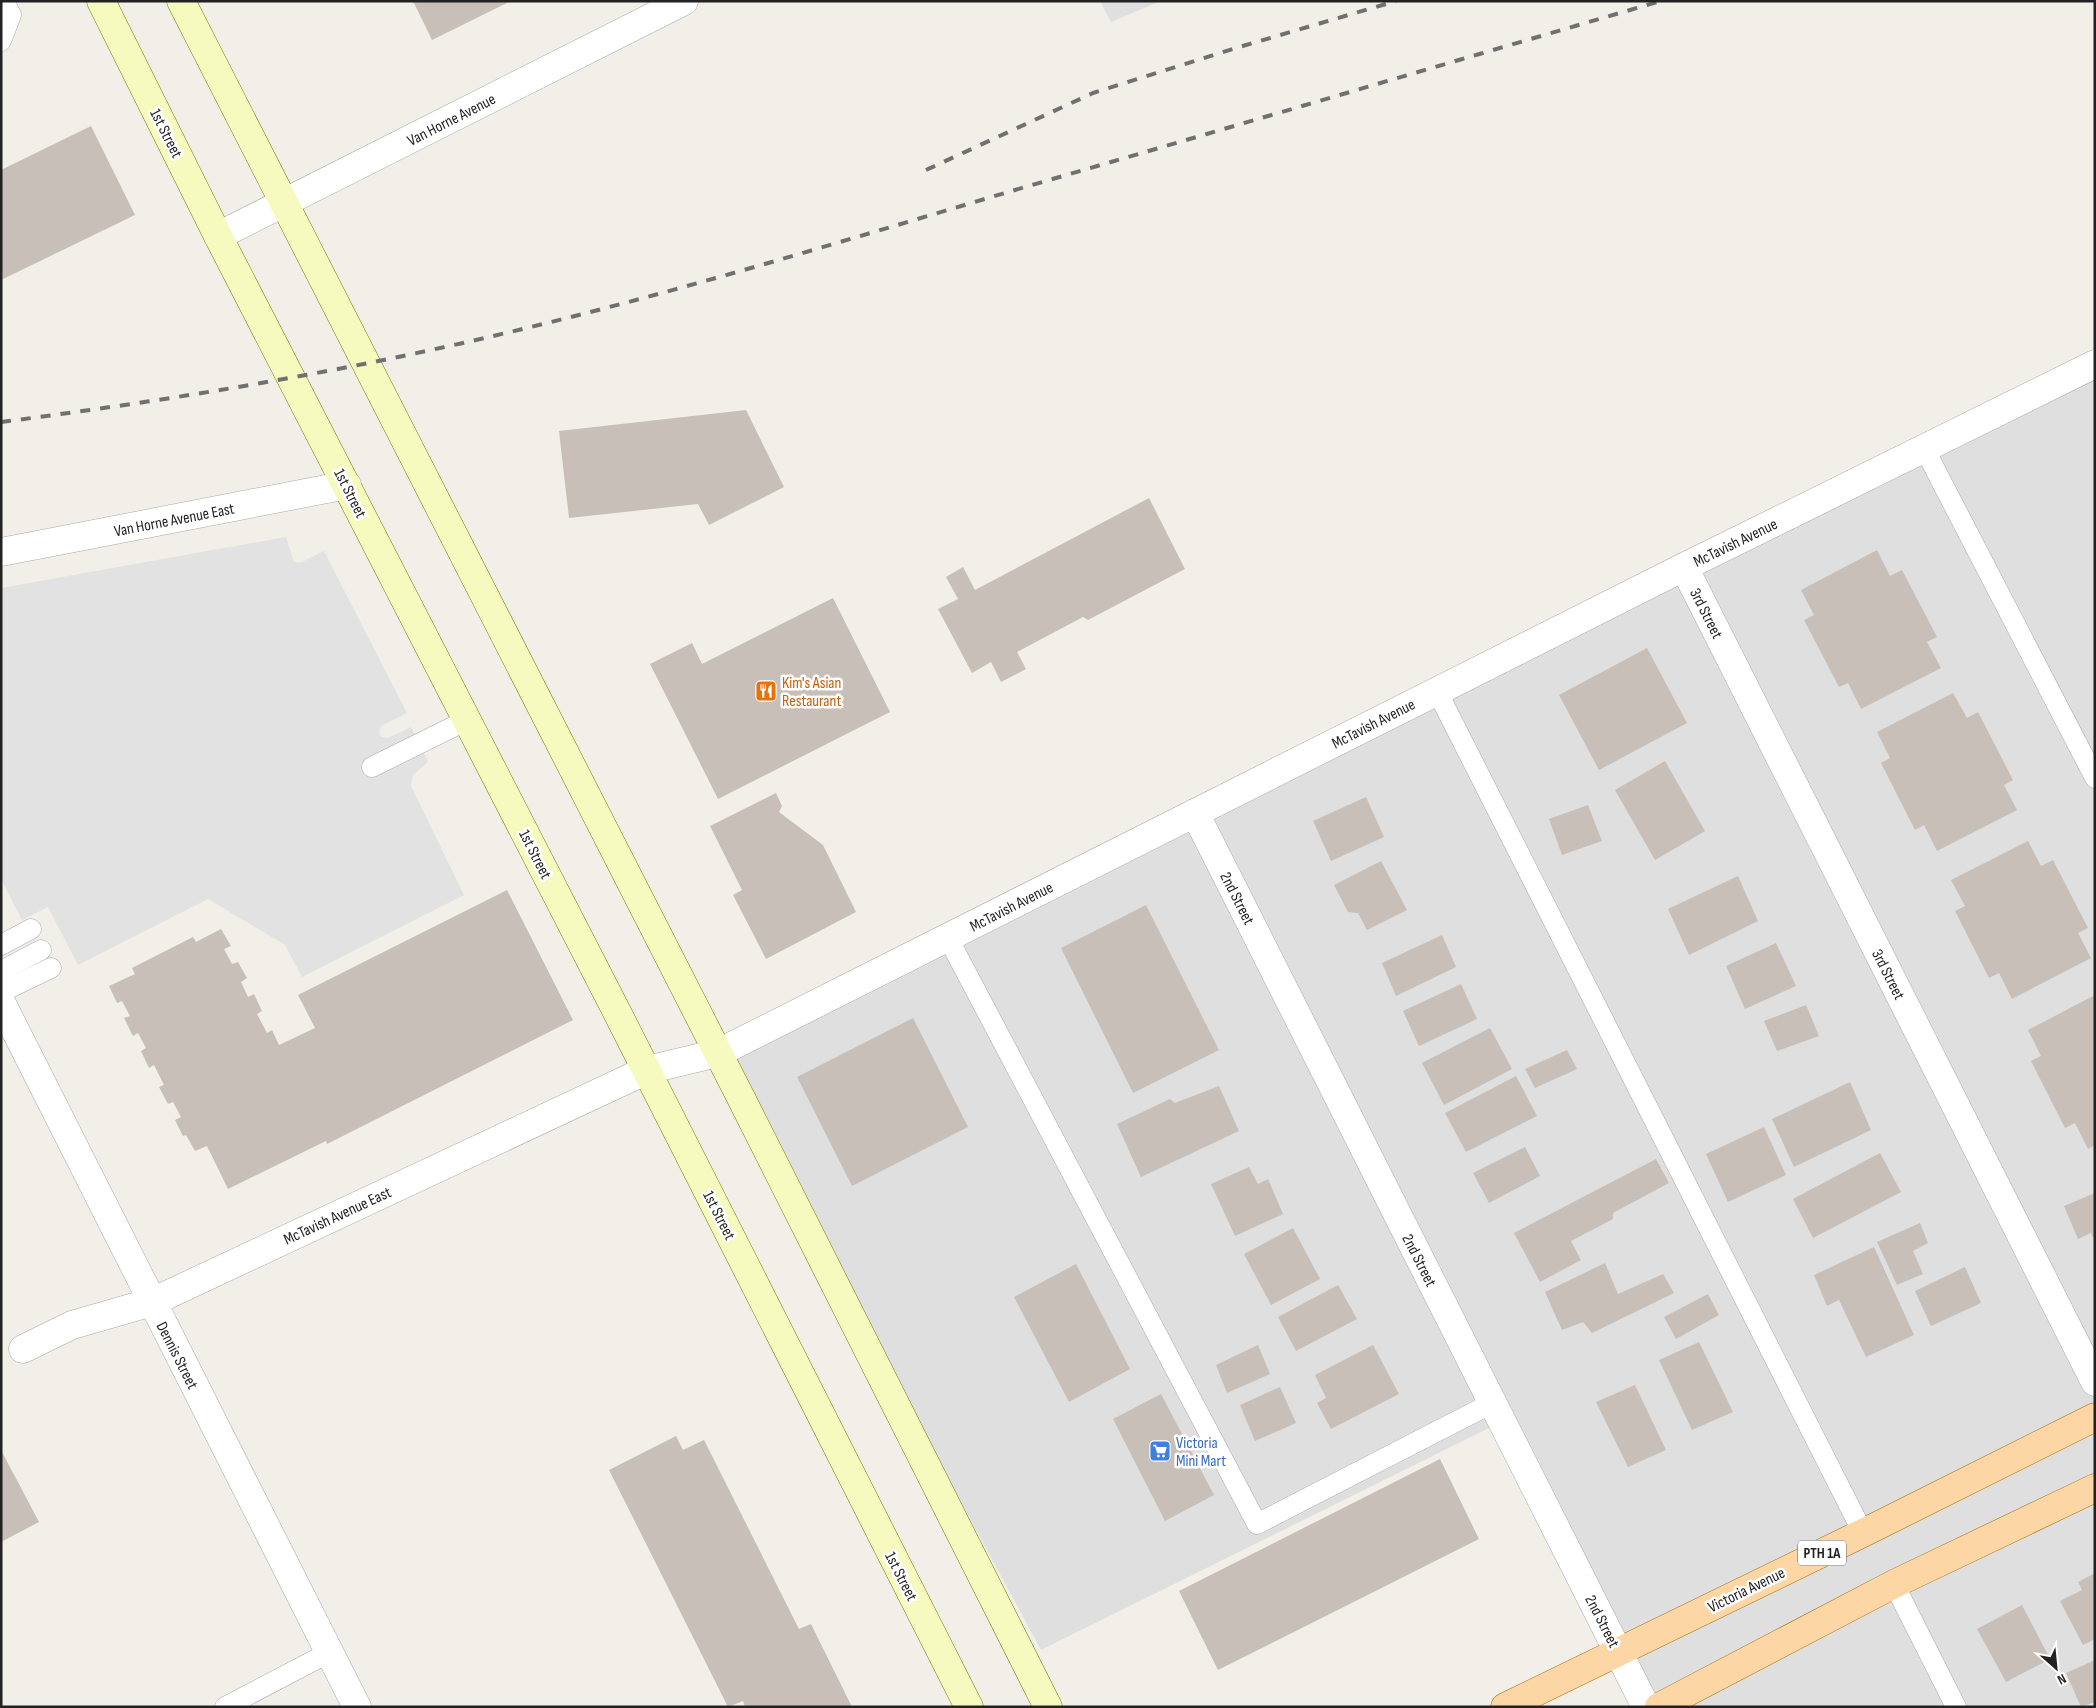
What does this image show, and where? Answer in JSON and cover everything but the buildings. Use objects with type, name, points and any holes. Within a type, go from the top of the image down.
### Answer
[{"type":"main road","name":"1st Street","points":[[101,1],[218,236],[647,1070],[969,1707]]},
{"type":"main road","points":[[181,1],[282,204],[718,1053],[1048,1707]]},
{"type":"main road","name":"Victoria Avenue","points":[[1505,1707],[1863,1533],[2095,1417]]},
{"type":"main road","points":[[1659,1707],[1894,1584],[2095,1488]]},
{"type":"street","name":"Van Horne Avenue","points":[[218,236],[684,1]]},
{"type":"street","name":"McTavish Avenue","points":[[647,1070],[718,1053],[1684,567],[2095,364]]},
{"type":"street","name":"Van Horne Avenue East","points":[[1,552],[347,485]]},
{"type":"street","name":"3rd Street","points":[[1684,567],[2095,1382]]},
{"type":"street","name":"2nd Street","points":[[1195,813],[1646,1707]]},
{"type":"street","name":"Dennis Street","points":[[1,1002],[357,1707]]},
{"type":"street","name":"McTavish Avenue East","points":[[24,1349],[72,1325],[152,1302],[647,1070]]},
{"type":"lane","points":[[1,41],[11,15],[4,1]]},
{"type":"lane","points":[[1924,448],[2095,778]]},
{"type":"lane","points":[[1437,691],[1863,1533]]},
{"type":"lane","points":[[372,767],[467,720]]},
{"type":"lane","points":[[1,945],[31,929]]},
{"type":"lane","points":[[948,938],[1256,1524],[1492,1403]]},
{"type":"lane","points":[[1,971],[41,950]]},
{"type":"lane","points":[[1,992],[51,968]]},
{"type":"lane","points":[[1894,1584],[1956,1707]]},
{"type":"lane","points":[[225,1707],[330,1652]]},
{"type":"shaded area","points":[[1100,1],[1161,1],[1111,22]]},
{"type":"shaded area","points":[[2095,365],[2095,1707],[1634,1707],[1491,1427],[1041,1650],[718,1053]]},
{"type":"shaded area","points":[[286,537],[294,562],[302,562],[324,551],[407,713],[381,726],[379,733],[381,737],[388,738],[411,727],[428,762],[413,775],[411,786],[464,895],[302,977],[285,945],[208,899],[78,965],[48,907],[22,920],[1,879],[1,588]]},
{"type":"railway","points":[[926,170],[1093,93],[1236,48],[1396,1]]},
{"type":"railway","points":[[1,422],[257,384],[384,360],[576,316],[772,262],[1661,1]]},
{"type":"place","name":"Kim's Asian Restaurant","points":[[766,691]]},
{"type":"place","name":"Victoria Mini Mart","points":[[1160,1451]]}]
